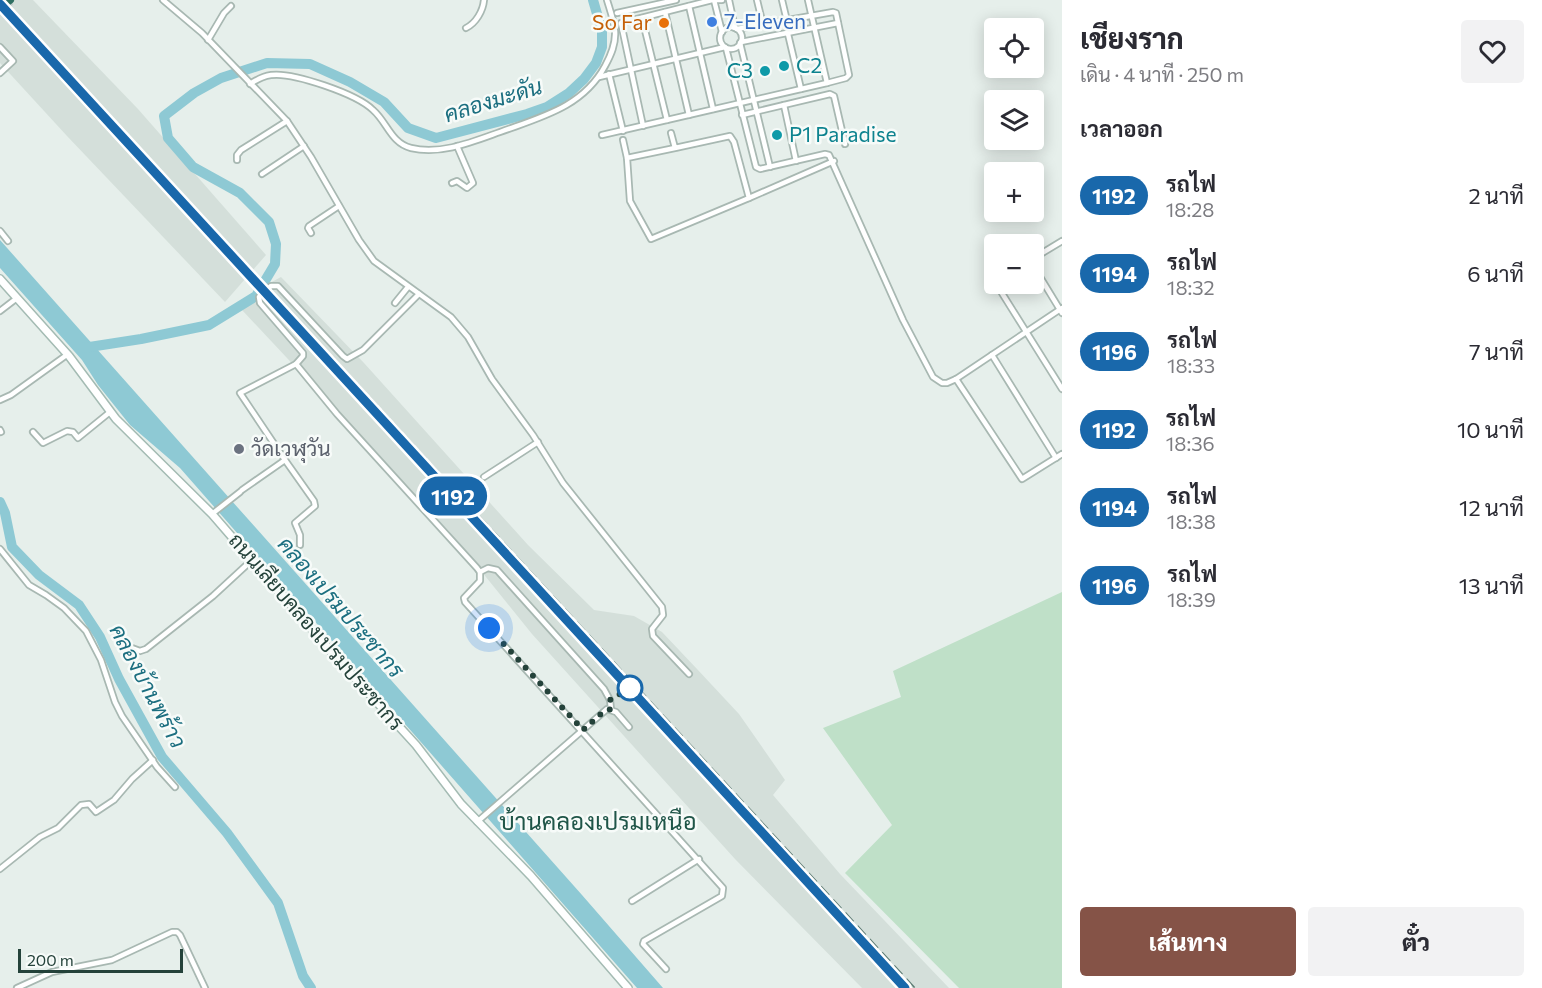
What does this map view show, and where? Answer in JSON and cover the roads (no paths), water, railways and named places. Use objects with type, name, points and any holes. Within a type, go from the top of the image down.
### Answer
[{"type":"highway","points":[[0,7],[10,0]]},
{"type":"street","points":[[163,0],[208,40],[287,121],[374,261],[459,325],[492,379],[538,442],[563,483],[662,607],[663,615],[652,629],[653,636],[689,674]]},
{"type":"street","points":[[466,28],[476,20],[484,0]]},
{"type":"street","points":[[249,83],[269,75],[298,77],[370,107],[403,145],[411,148],[441,150],[549,115],[575,100],[599,77],[610,55],[615,33],[607,0]]},
{"type":"street","points":[[617,13],[676,0]]},
{"type":"street","points":[[714,0],[722,32],[720,39],[726,47],[756,167],[760,169],[829,155],[834,161],[883,276],[929,371],[936,380],[947,383],[956,379],[1061,310],[1044,283]]},
{"type":"street","points":[[643,126],[621,22],[722,0]]},
{"type":"street","points":[[729,0],[736,28],[742,36],[741,43],[770,167]]},
{"type":"street","points":[[757,0],[763,25]]},
{"type":"street","points":[[782,0],[787,21]]},
{"type":"street","points":[[808,0],[827,83]]},
{"type":"street","points":[[208,40],[231,6]]},
{"type":"street","points":[[689,6],[713,109]]},
{"type":"street","points":[[665,12],[689,115]]},
{"type":"street","points":[[602,135],[827,83],[849,75],[836,13],[763,25],[727,28],[722,32]]},
{"type":"street","points":[[642,18],[667,120]]},
{"type":"street","points":[[599,77],[726,47],[734,48],[741,43],[838,23]]},
{"type":"street","points":[[788,34],[801,88]]},
{"type":"street","points":[[0,47],[13,61],[0,73]]},
{"type":"street","points":[[609,74],[623,130]]},
{"type":"street","points":[[742,115],[830,94],[834,96],[845,144]]},
{"type":"street","points":[[784,105],[796,161]]},
{"type":"street","points":[[237,160],[236,157],[241,150],[287,121]]},
{"type":"street","points":[[671,132],[675,148]]},
{"type":"street","points":[[627,158],[730,136],[734,142],[749,198]]},
{"type":"street","points":[[623,141],[627,158],[630,201],[651,239],[834,161]]},
{"type":"street","points":[[262,174],[304,146]]},
{"type":"street","points":[[452,183],[457,181],[467,188],[473,183],[457,146]]},
{"type":"street","points":[[311,233],[309,226],[339,206]]},
{"type":"street","points":[[0,231],[8,241]]},
{"type":"street","points":[[1044,252],[1062,241]]},
{"type":"street","name":"ถนนเลียบคลองเปรมประชากร","points":[[0,279],[68,354],[110,412],[214,512],[342,664],[416,744],[479,820],[628,988]]},
{"type":"street","points":[[300,545],[300,535],[295,523],[315,506],[314,501],[240,393],[296,364],[302,358],[303,353],[258,300],[271,285],[278,286],[347,359],[363,350],[419,294]]},
{"type":"street","points":[[395,303],[408,286]]},
{"type":"street","points":[[1002,294],[1062,389]]},
{"type":"street","points":[[0,311],[17,298]]},
{"type":"street","points":[[0,400],[68,354]]},
{"type":"street","points":[[992,355],[1056,458]]},
{"type":"street","points":[[296,364],[323,398],[480,572],[480,581],[466,594],[465,602],[583,730],[723,888],[722,896],[644,941],[643,944],[666,969]]},
{"type":"street","points":[[956,379],[1022,479],[1062,454]]},
{"type":"street","points":[[33,432],[43,443],[68,431],[73,432],[78,438],[110,412]]},
{"type":"street","points":[[484,477],[538,442]]},
{"type":"street","points":[[214,512],[285,460]]},
{"type":"street","points":[[0,549],[30,586],[64,609],[88,633],[101,660],[118,708],[153,760],[175,787]]},
{"type":"street","points":[[132,648],[140,651],[146,649],[213,596],[252,559]]},
{"type":"street","points":[[480,572],[488,568],[497,570],[604,689],[610,700],[611,709],[629,727]]},
{"type":"street","points":[[479,820],[603,712],[611,709]]},
{"type":"street","points":[[0,869],[40,837],[58,828],[81,805],[89,804],[96,812],[107,805],[153,760]]},
{"type":"street","points":[[632,901],[699,859]]},
{"type":"street","points":[[17,988],[52,972],[111,960],[172,932],[180,935],[205,988]]},
{"type":"water","name":"คลองเปรมประชากร","points":[[0,240],[663,988],[637,988],[180,468],[130,425],[98,385],[82,360],[0,268]]},
{"type":"waterway","name":"คลองมะดัน","points":[[83,348],[209,325],[256,296],[275,264],[276,244],[269,222],[240,193],[193,167],[168,138],[164,116],[194,93],[221,78],[267,63],[310,64],[350,82],[384,102],[408,128],[436,138],[527,114],[547,107],[569,93],[596,63],[602,47],[602,31],[593,0]]},
{"type":"waterway","name":"คลองบ้านพร้าว","points":[[0,502],[5,513],[12,547],[39,575],[79,605],[100,637],[119,679],[162,757],[227,833],[278,903],[303,976],[311,988]]},
{"type":"railway","points":[[3,0],[915,988]]},
{"type":"railway","points":[[0,11],[337,376]]},
{"type":"railway","points":[[649,713],[900,988]]},
{"type":"train","name":"1192","points":[[0,4],[905,988]]},
{"type":"place","name":"7-Eleven","points":[[712,22]]},
{"type":"place","name":"So Far","points":[[664,23]]},
{"type":"place","name":"C2","points":[[784,66]]},
{"type":"place","name":"C3","points":[[765,71]]},
{"type":"place","name":"P1 Paradise","points":[[777,135]]},
{"type":"place","name":"วัดเวฬุวัน","points":[[239,449]]},
{"type":"district","name":"บ้านคลองเปรมเหนือ","points":[[598,822]]}]
